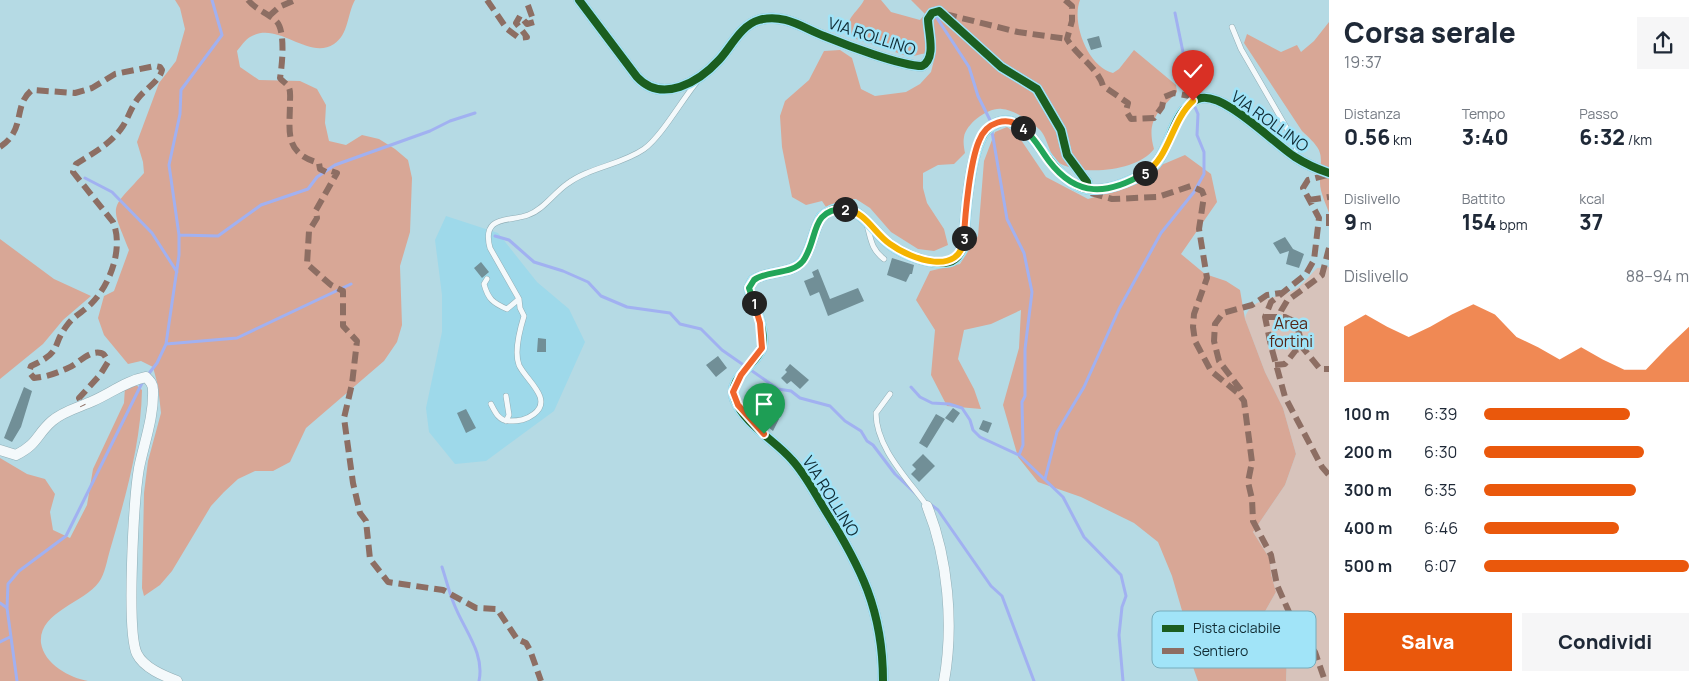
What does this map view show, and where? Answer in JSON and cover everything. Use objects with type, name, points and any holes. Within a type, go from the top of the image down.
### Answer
[{"type":"street","name":"VIA ROLLINO","points":[[579,0],[643,84],[655,90],[669,90],[701,76],[719,60],[751,24],[758,20],[773,19],[799,23],[822,36],[908,64],[922,66],[928,62],[930,56],[928,19],[932,14],[939,11],[1001,67],[1037,89],[1061,130],[1067,155],[1087,182],[1088,189]]},
{"type":"street","name":"VIA ROLLINO","points":[[883,681],[882,644],[876,612],[854,560],[798,466],[754,425],[738,405],[733,392],[741,375],[762,348],[760,323],[750,293],[754,280],[801,263],[808,253],[817,224],[826,214],[845,209],[851,210],[874,226],[890,244],[909,254],[942,263],[950,262],[957,258],[964,245],[967,205],[979,141],[988,129],[1006,120],[1019,125],[1032,135],[1049,161],[1064,177],[1077,187],[1088,189],[1118,186],[1152,169],[1163,154],[1171,133],[1189,105],[1206,96],[1227,106],[1295,157],[1329,173]]},
{"type":"street","points":[[0,450],[16,455],[30,448],[48,425],[63,414],[106,395],[126,383],[146,377],[151,382],[153,389],[150,423],[136,493],[132,574],[134,641],[137,654],[144,662],[162,675],[178,681]]},
{"type":"street","points":[[927,506],[938,533],[945,570],[948,614],[944,681]]},
{"type":"lane","points":[[1232,27],[1241,49],[1297,146],[1295,157]]},
{"type":"lane","name":"VIA ROLLINO","points":[[506,421],[526,420],[538,412],[541,402],[539,393],[519,365],[520,329],[524,316],[519,300],[490,248],[488,239],[490,230],[500,219],[528,216],[574,180],[645,148],[701,76]]},
{"type":"lane","points":[[864,219],[871,245],[876,254],[884,259]]},
{"type":"lane","points":[[487,279],[484,284],[493,303],[507,309],[519,300]]},
{"type":"lane","points":[[890,394],[876,413],[878,432],[885,447],[927,506]]},
{"type":"lane","points":[[491,404],[496,415],[506,421],[509,415],[506,396]]},
{"type":"shaded area","points":[[175,0],[355,0],[345,29],[339,40],[334,44],[324,48],[314,48],[282,36],[261,33],[248,38],[237,51],[240,67],[259,80],[300,81],[317,89],[326,105],[325,123],[329,141],[346,145],[362,135],[379,139],[408,160],[412,178],[410,232],[400,266],[402,325],[397,342],[384,361],[306,428],[290,462],[273,471],[255,471],[238,479],[224,492],[211,506],[172,571],[160,585],[144,596],[142,588],[144,493],[148,461],[161,413],[158,386],[153,367],[141,361],[128,364],[104,335],[98,318],[104,296],[114,291],[129,250],[118,223],[116,208],[124,195],[144,173],[137,142],[159,83],[176,61],[185,29],[180,8]]},
{"type":"shaded area","points":[[864,0],[881,0],[891,12],[920,20],[925,14],[911,0],[1080,0],[1078,20],[1080,32],[1089,53],[1096,62],[1104,69],[1113,73],[1119,69],[1134,50],[1176,85],[1177,92],[1155,117],[1152,131],[1154,149],[1136,162],[1124,167],[1110,169],[1083,170],[1061,164],[1053,157],[1045,137],[1039,129],[1027,119],[1012,111],[996,109],[978,117],[969,127],[964,137],[965,153],[954,164],[938,165],[923,173],[923,188],[927,203],[944,229],[948,245],[934,251],[918,249],[891,232],[870,208],[856,199],[845,199],[826,207],[822,201],[806,205],[792,197],[782,147],[780,116],[785,101],[809,80],[824,51],[840,50],[852,58],[861,89],[875,96],[906,92],[920,84],[931,72],[934,60],[930,53],[907,56],[853,38],[847,32],[851,18]]},
{"type":"shaded area","points":[[1329,22],[1329,213],[1320,187],[1321,159],[1319,150],[1302,131],[1244,43],[1247,34],[1281,52],[1297,45],[1301,52],[1314,41]]},
{"type":"shaded area","points":[[1007,127],[1017,134],[1046,177],[1088,199],[1128,187],[1159,166],[1185,155],[1211,174],[1217,202],[1181,254],[1205,274],[1226,281],[1240,290],[1245,319],[1265,372],[1283,408],[1296,454],[1285,485],[1253,532],[1270,559],[1271,574],[1276,592],[1265,611],[1182,611],[1172,576],[1158,542],[1134,523],[1081,497],[1038,482],[1018,457],[1003,405],[1019,348],[1021,310],[991,324],[964,330],[958,359],[974,389],[981,409],[947,406],[931,375],[935,330],[916,300],[930,271],[960,264],[978,236],[984,161],[995,132]]},
{"type":"shaded area","points":[[446,216],[498,233],[537,282],[569,309],[585,342],[554,411],[486,461],[455,464],[429,432],[426,408],[442,332],[442,295],[435,240]]},
{"type":"shaded area","points":[[0,239],[54,279],[91,296],[63,320],[43,344],[0,379]]},
{"type":"shaded area","points":[[135,384],[142,390],[139,430],[126,491],[103,575],[92,589],[54,616],[42,632],[41,643],[43,651],[52,663],[73,677],[88,681],[0,681],[0,458],[27,474],[45,479],[55,494],[50,512],[53,530],[70,538],[87,505],[93,469],[124,403],[125,387]]},
{"type":"shaded area","points":[[1193,668],[1286,668],[1286,681],[1198,681]]},
{"type":"green space","name":"Area fortini","points":[[1329,267],[1329,681],[1286,681],[1286,668],[1316,668],[1316,611],[1265,611],[1276,592],[1271,574],[1270,559],[1253,532],[1285,485],[1296,454],[1283,408],[1265,372],[1245,319],[1252,306],[1294,290],[1304,283],[1317,268]]},
{"type":"building","points":[[1099,36],[1102,47],[1091,50],[1087,39]]},
{"type":"building","points":[[1285,237],[1293,249],[1304,254],[1299,268],[1286,264],[1289,251],[1280,254],[1273,243]]},
{"type":"building","points":[[892,258],[914,265],[912,274],[910,274],[906,282],[887,275]]},
{"type":"building","points":[[481,262],[489,272],[482,278],[474,268]]},
{"type":"building","points":[[818,269],[830,299],[858,288],[864,301],[828,316],[819,292],[810,296],[804,281],[814,277],[812,272]]},
{"type":"building","points":[[538,338],[546,339],[546,352],[537,352]]},
{"type":"building","points":[[718,356],[727,368],[716,377],[706,365]]},
{"type":"building","points":[[790,364],[809,380],[800,389],[791,381],[787,384],[781,378],[787,372],[785,370]]},
{"type":"building","points":[[24,387],[32,391],[21,427],[12,442],[4,438]]},
{"type":"building","points":[[953,408],[960,413],[953,423],[945,418]]},
{"type":"building","points":[[466,409],[476,428],[466,433],[457,413]]},
{"type":"building","points":[[765,412],[779,419],[773,431],[760,421]]},
{"type":"building","points":[[936,414],[945,419],[927,448],[919,443]]},
{"type":"building","points":[[983,420],[992,423],[988,433],[979,429]]},
{"type":"building","points":[[923,454],[935,466],[919,482],[911,474],[916,469],[912,465]]},
{"type":"waterway","points":[[147,376],[157,363],[166,344],[179,255],[179,235],[169,165],[180,114],[181,90],[222,35],[212,0]]},
{"type":"waterway","points":[[1045,479],[1057,432],[1084,387],[1119,309],[1161,233],[1194,192],[1204,174],[1204,152],[1197,135],[1198,114],[1187,89],[1184,57],[1175,13]]},
{"type":"waterway","points":[[937,18],[969,67],[978,96],[990,120],[1007,219],[1024,253],[1032,292],[1025,349],[1025,396],[1022,402],[1023,445],[1019,455]]},
{"type":"waterway","points":[[179,235],[218,236],[261,205],[308,189],[317,177],[335,165],[475,113]]},
{"type":"waterway","points":[[85,178],[112,192],[152,233],[177,272]]},
{"type":"waterway","points":[[495,236],[509,240],[534,262],[563,271],[588,282],[601,296],[627,307],[670,313],[680,324],[701,329],[722,350],[778,389],[791,391],[800,398],[830,406],[845,421],[861,431],[895,474],[915,493]]},
{"type":"waterway","points":[[166,344],[237,338],[351,284]]},
{"type":"waterway","points":[[7,608],[8,584],[19,571],[66,536],[143,381]]},
{"type":"waterway","points":[[911,387],[920,397],[932,403],[949,404],[962,408],[970,420],[973,430],[980,437],[1019,455],[1063,497],[1084,537],[1121,575],[1126,596],[1122,607],[1119,635],[1123,681]]},
{"type":"waterway","points":[[930,504],[938,510],[991,586],[1002,596],[1034,681]]},
{"type":"waterway","points":[[442,567],[458,614],[476,651],[479,661],[479,681]]},
{"type":"waterway","points":[[0,603],[7,608],[17,681]]},
{"type":"waterway","points":[[0,642],[10,637]]},
{"type":"marked path","points":[[248,0],[273,18],[281,32],[282,65],[280,78],[290,89],[290,131],[294,147],[307,159],[319,163],[320,169],[326,172],[337,173],[316,210],[317,218],[309,231],[307,264],[331,285],[343,291],[343,326],[357,341],[352,384],[344,418],[353,483],[360,513],[366,521],[370,559],[388,582],[443,590],[476,608],[497,609],[517,639],[526,643],[541,681]]},
{"type":"marked path","points":[[268,17],[279,7],[295,0]]},
{"type":"marked path","points":[[487,0],[507,29],[519,38],[527,37],[516,23],[520,16],[527,24],[534,22],[526,0]]},
{"type":"marked path","points":[[1065,0],[1072,6],[1072,21],[1067,39],[1097,73],[1103,86],[1128,103],[1126,111],[1131,119],[1154,118],[1162,107],[1164,97],[1174,93],[1199,98]]},
{"type":"marked path","points":[[945,14],[1018,32],[1067,39]]},
{"type":"marked path","points":[[0,147],[14,133],[22,103],[32,90],[75,93],[92,88],[115,74],[155,66],[160,67],[162,70],[156,81],[137,99],[123,126],[113,138],[76,164],[73,172],[113,222],[116,232],[116,254],[109,277],[98,296],[73,318],[52,352],[31,366],[29,372],[34,378],[47,376],[72,366],[88,355],[102,354],[108,362],[100,375],[79,398],[83,406]]},
{"type":"marked path","points":[[1327,175],[1308,180],[1303,188],[1319,218],[1314,260],[1306,274],[1271,302],[1265,317],[1285,397],[1322,467],[1329,475]]},
{"type":"marked path","points":[[1091,193],[1112,199],[1158,197],[1191,186],[1202,191],[1204,196],[1199,229],[1207,278],[1194,314],[1195,341],[1211,371],[1238,393],[1244,401],[1252,462],[1248,482],[1252,499],[1253,521],[1271,555],[1277,585],[1289,611]]},
{"type":"marked path","points":[[1309,200],[1329,197]]},
{"type":"marked path","points":[[1329,214],[1329,228]]},
{"type":"marked path","points":[[1271,346],[1281,311],[1287,301],[1322,275],[1329,248]]},
{"type":"marked path","points":[[1241,390],[1219,361],[1214,341],[1215,324],[1223,313],[1252,305],[1267,295],[1281,293]]},
{"type":"marked path","points":[[1265,317],[1285,317],[1296,322],[1303,348],[1320,369],[1329,369]]},
{"type":"marked path","points":[[1275,365],[1285,364],[1296,350],[1303,348]]},
{"type":"marked path","points":[[1316,655],[1325,681]]},
{"type":"cycle path","points":[[579,0],[637,77],[647,85],[658,89],[680,87],[701,76],[719,60],[742,31],[753,23],[768,18],[785,20],[834,40],[901,63],[922,66],[927,62],[931,44],[928,19],[932,13],[939,11],[1001,67],[1037,89],[1061,130],[1067,155],[1087,182],[1088,189]]},
{"type":"cycle path","points":[[883,681],[879,632],[874,611],[859,570],[849,550],[801,471],[785,453],[753,425],[735,400],[733,392],[735,385],[743,372],[759,354],[763,342],[762,327],[749,288],[753,280],[799,265],[808,250],[821,217],[832,210],[841,208],[859,214],[888,243],[901,251],[926,261],[942,263],[953,261],[960,254],[963,247],[968,189],[977,148],[987,130],[1001,121],[1014,123],[1025,131],[1060,173],[1073,184],[1092,190],[1115,186],[1133,180],[1153,167],[1161,156],[1183,111],[1198,99],[1208,98],[1220,102],[1248,119],[1295,157],[1329,173]]},
{"type":"route","points":[[764,434],[738,405],[733,392],[734,386],[741,375],[762,348],[760,323],[749,288],[757,278],[793,268],[801,263],[808,253],[821,217],[839,209],[851,210],[874,226],[883,238],[898,249],[932,261],[950,262],[957,258],[964,245],[967,205],[979,141],[993,125],[1006,120],[1019,125],[1032,135],[1049,161],[1070,182],[1083,189],[1106,189],[1130,181],[1152,169],[1163,154],[1171,133],[1180,118],[1193,101]]}]
